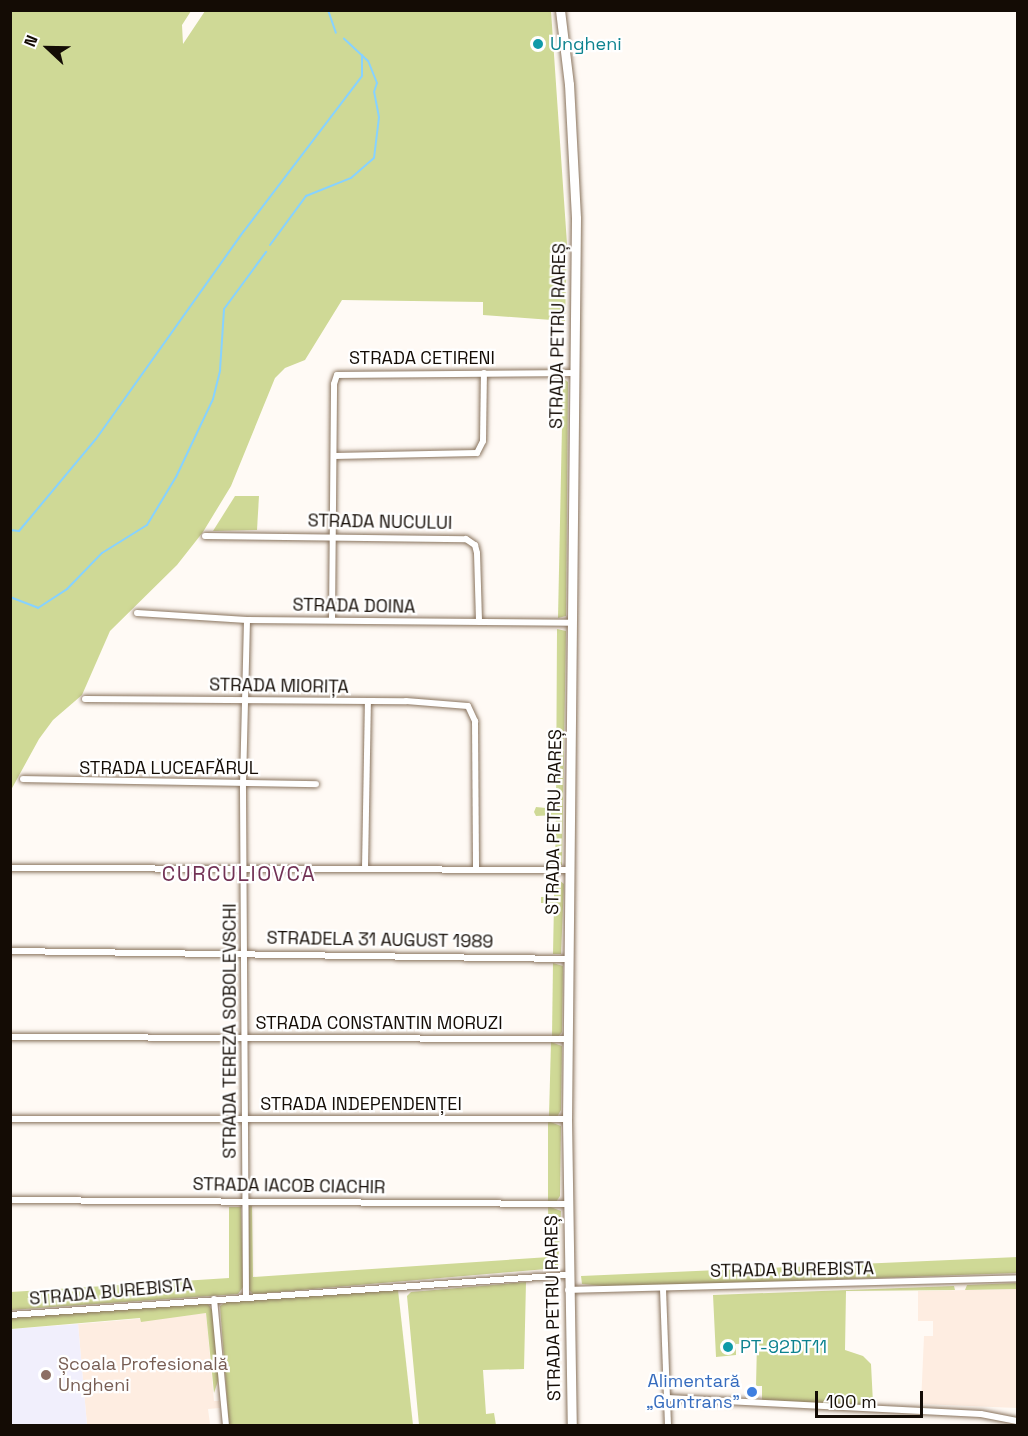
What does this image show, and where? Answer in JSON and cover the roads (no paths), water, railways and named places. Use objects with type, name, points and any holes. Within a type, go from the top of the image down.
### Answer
[{"type":"main road","name":"STRADA PETRU RAREȘ","points":[[560,10],[570,95],[576,218],[567,1119],[567,1290],[572,1425]]},
{"type":"street","points":[[334,456],[477,453],[483,441],[484,373]]},
{"type":"street","name":"STRADA CETIRENI","points":[[332,620],[334,384],[338,374],[574,373]]},
{"type":"street","name":"STRADA NUCULUI","points":[[205,536],[333,536],[469,540],[477,553],[479,622]]},
{"type":"street","name":"STRADA DOINA","points":[[137,613],[247,620],[572,623]]},
{"type":"street","name":"STRADA TEREZA SOBOLEVSCHI","points":[[246,1297],[243,784],[247,620]]},
{"type":"street","name":"STRADA MIORIȚA","points":[[85,699],[448,702],[471,708],[475,721],[476,870]]},
{"type":"street","points":[[365,869],[368,702]]},
{"type":"street","name":"STRADA LUCEAFĂRUL","points":[[23,779],[243,784],[316,783]]},
{"type":"street","points":[[10,868],[570,870]]},
{"type":"street","name":"STRADELA 31 AUGUST 1989","points":[[10,951],[244,952],[569,959]]},
{"type":"street","name":"STRADA CONSTANTIN MORUZI","points":[[10,1037],[568,1039]]},
{"type":"street","name":"STRADA INDEPENDENȚEI","points":[[10,1119],[567,1119]]},
{"type":"street","name":"STRADA IACOB CIACHIR","points":[[10,1200],[567,1204]]},
{"type":"street","name":"STRADA BUREBISTA","points":[[10,1315],[567,1275]]},
{"type":"street","name":"STRADA BUREBISTA","points":[[567,1290],[1017,1278]]},
{"type":"street","points":[[663,1289],[668,1425]]},
{"type":"street","name":"STRADA BUREBISTA","points":[[214,1299],[226,1425]]},
{"type":"street","points":[[667,1398],[981,1414],[1016,1420]]},
{"type":"waterway","points":[[328,10],[336,33]]},
{"type":"waterway","points":[[270,245],[306,196],[351,178],[374,158],[379,117],[374,92],[377,83],[368,61],[344,39]]},
{"type":"waterway","points":[[10,530],[19,531],[96,439],[244,231],[362,76],[362,55]]},
{"type":"waterway","points":[[10,597],[38,608],[67,589],[102,553],[147,525],[176,477],[213,399],[220,370],[224,309],[266,252]]},
{"type":"place","name":"Ungheni","points":[[538,44]]},
{"type":"place","name":"PT-92DT11","points":[[728,1347]]},
{"type":"place","name":"Școala Profesională Ungheni","points":[[46,1375]]},
{"type":"place","name":"Alimentară „Guntrans”","points":[[752,1392]]},
{"type":"district","name":"CURCULIOVCA","points":[[239,874]]}]
